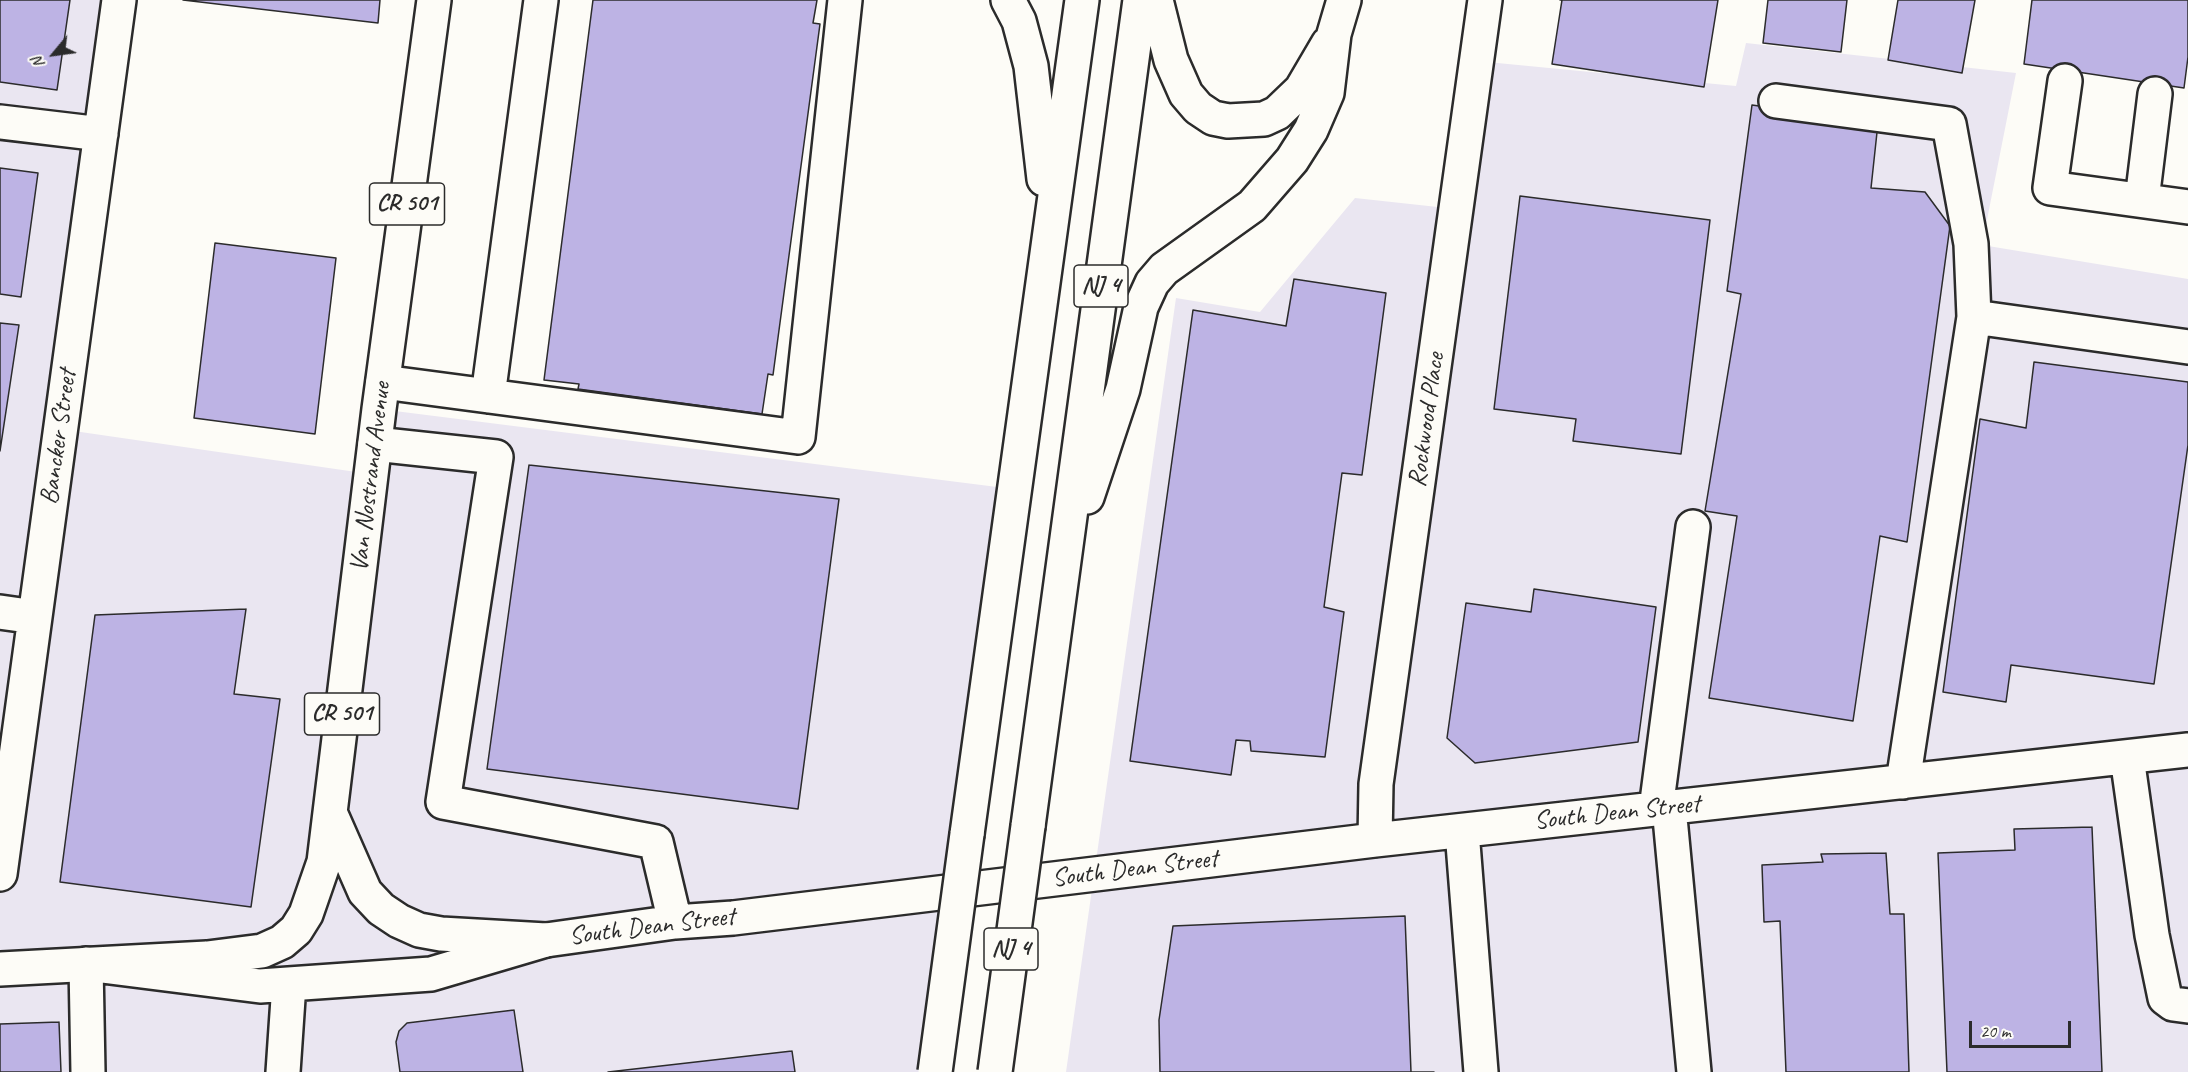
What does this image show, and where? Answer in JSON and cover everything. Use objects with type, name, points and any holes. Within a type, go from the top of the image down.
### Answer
[{"type":"main road","name":"Bancker Street","points":[[0,874],[8,757],[35,617],[119,0]]},
{"type":"main road","name":"Van Nostrand Avenue","points":[[282,942],[301,922],[316,890],[324,862],[375,444],[434,0]]},
{"type":"main road","points":[[488,396],[541,0]]},
{"type":"main road","points":[[383,382],[798,437],[845,0]]},
{"type":"main road","points":[[1008,0],[1019,21],[1031,66],[1050,227]]},
{"type":"main road","name":"NJ 4","points":[[934,1072],[1082,0]]},
{"type":"main road","name":"NJ 4","points":[[994,1072],[1140,0]]},
{"type":"main road","points":[[1156,0],[1171,60],[1185,94],[1198,108],[1214,118],[1228,121],[1264,119],[1277,113],[1301,90],[1334,34]]},
{"type":"main road","points":[[1062,572],[1123,389],[1141,306],[1152,283],[1173,262],[1252,206],[1292,160],[1311,130],[1327,93],[1334,34],[1344,0]]},
{"type":"main road","name":"Rockwood Place","points":[[1375,840],[1376,784],[1485,0]]},
{"type":"main road","points":[[2065,81],[2050,188],[2188,207]]},
{"type":"main road","points":[[2142,200],[2155,94]]},
{"type":"main road","points":[[1776,101],[1949,123],[1971,244],[1974,317],[1903,782]]},
{"type":"main road","points":[[0,122],[101,134]]},
{"type":"main road","points":[[1974,317],[2188,347]]},
{"type":"main road","points":[[375,444],[496,457],[443,802],[656,842],[675,922]]},
{"type":"main road","points":[[1693,527],[1663,808],[1695,1072]]},
{"type":"main road","points":[[0,612],[35,617]]},
{"type":"main road","name":"South Dean Street","points":[[86,964],[260,986],[431,974],[546,940],[675,922],[745,916],[1375,840],[2188,750]]},
{"type":"main road","points":[[2127,757],[2152,935],[2165,998],[2173,1004],[2188,1006]]},
{"type":"main road","points":[[330,813],[365,892],[399,921],[418,930],[441,934],[546,940]]},
{"type":"main road","points":[[1461,831],[1481,1072]]},
{"type":"main road","name":"South Dean Street","points":[[0,969],[237,955],[261,951],[282,942]]},
{"type":"main road","points":[[86,964],[88,1072]]},
{"type":"main road","points":[[283,1072],[290,984]]},
{"type":"shaded area","points":[[0,0],[119,0],[60,429],[370,474],[379,409],[1013,489],[935,1072],[0,1072]]},
{"type":"shaded area","points":[[1746,43],[2016,73],[1982,245],[2188,279],[2188,1072],[1066,1072],[1176,298],[1260,312],[1355,198],[1456,209],[1487,62],[1736,86]]},
{"type":"building","points":[[0,0],[70,0],[57,90],[0,82]]},
{"type":"building","points":[[183,0],[380,0],[378,23]]},
{"type":"building","points":[[593,0],[817,0],[813,23],[820,24],[773,375],[768,374],[762,414],[578,389],[579,384],[544,380]]},
{"type":"building","points":[[1562,0],[1718,0],[1704,87],[1552,64]]},
{"type":"building","points":[[1768,0],[1847,0],[1841,52],[1763,43]]},
{"type":"building","points":[[1898,0],[1975,0],[1962,73],[1888,60]]},
{"type":"building","points":[[2032,0],[2188,0],[2188,57],[2184,88],[2024,64]]},
{"type":"building","points":[[1752,105],[1878,123],[1871,188],[1925,192],[1950,226],[1907,542],[1880,536],[1853,721],[1709,698],[1737,516],[1705,511],[1741,294],[1727,291]]},
{"type":"building","points":[[0,168],[38,173],[21,297],[0,294]]},
{"type":"building","points":[[1520,196],[1710,220],[1681,454],[1573,441],[1576,419],[1494,409]]},
{"type":"building","points":[[215,243],[336,258],[315,434],[194,418]]},
{"type":"building","points":[[1294,279],[1386,293],[1362,475],[1342,473],[1324,607],[1344,612],[1325,757],[1251,751],[1250,741],[1236,740],[1231,775],[1130,761],[1193,310],[1286,326]]},
{"type":"building","points":[[0,323],[19,325],[0,451]]},
{"type":"building","points":[[2034,362],[2188,382],[2188,445],[2154,684],[2011,665],[2006,702],[1943,692],[1980,419],[2026,428]]},
{"type":"building","points":[[529,465],[839,499],[798,809],[487,769]]},
{"type":"building","points":[[1534,589],[1656,607],[1638,742],[1475,763],[1447,738],[1466,603],[1531,612]]},
{"type":"building","points":[[246,609],[234,694],[280,699],[251,907],[60,882],[95,615]]},
{"type":"building","points":[[2092,827],[2102,1072],[1947,1072],[1938,853],[2015,850],[2014,829]]},
{"type":"building","points":[[1886,853],[1890,914],[1904,914],[1909,1072],[1786,1072],[1780,921],[1764,922],[1762,865],[1823,862],[1821,854]]},
{"type":"building","points":[[1405,916],[1411,1072],[1160,1072],[1159,1020],[1173,926]]},
{"type":"building","points":[[514,1010],[523,1072],[400,1072],[396,1042],[399,1031],[407,1023]]},
{"type":"building","points":[[59,1022],[61,1072],[0,1072],[0,1024]]},
{"type":"building","points":[[792,1051],[795,1072],[608,1072]]}]
